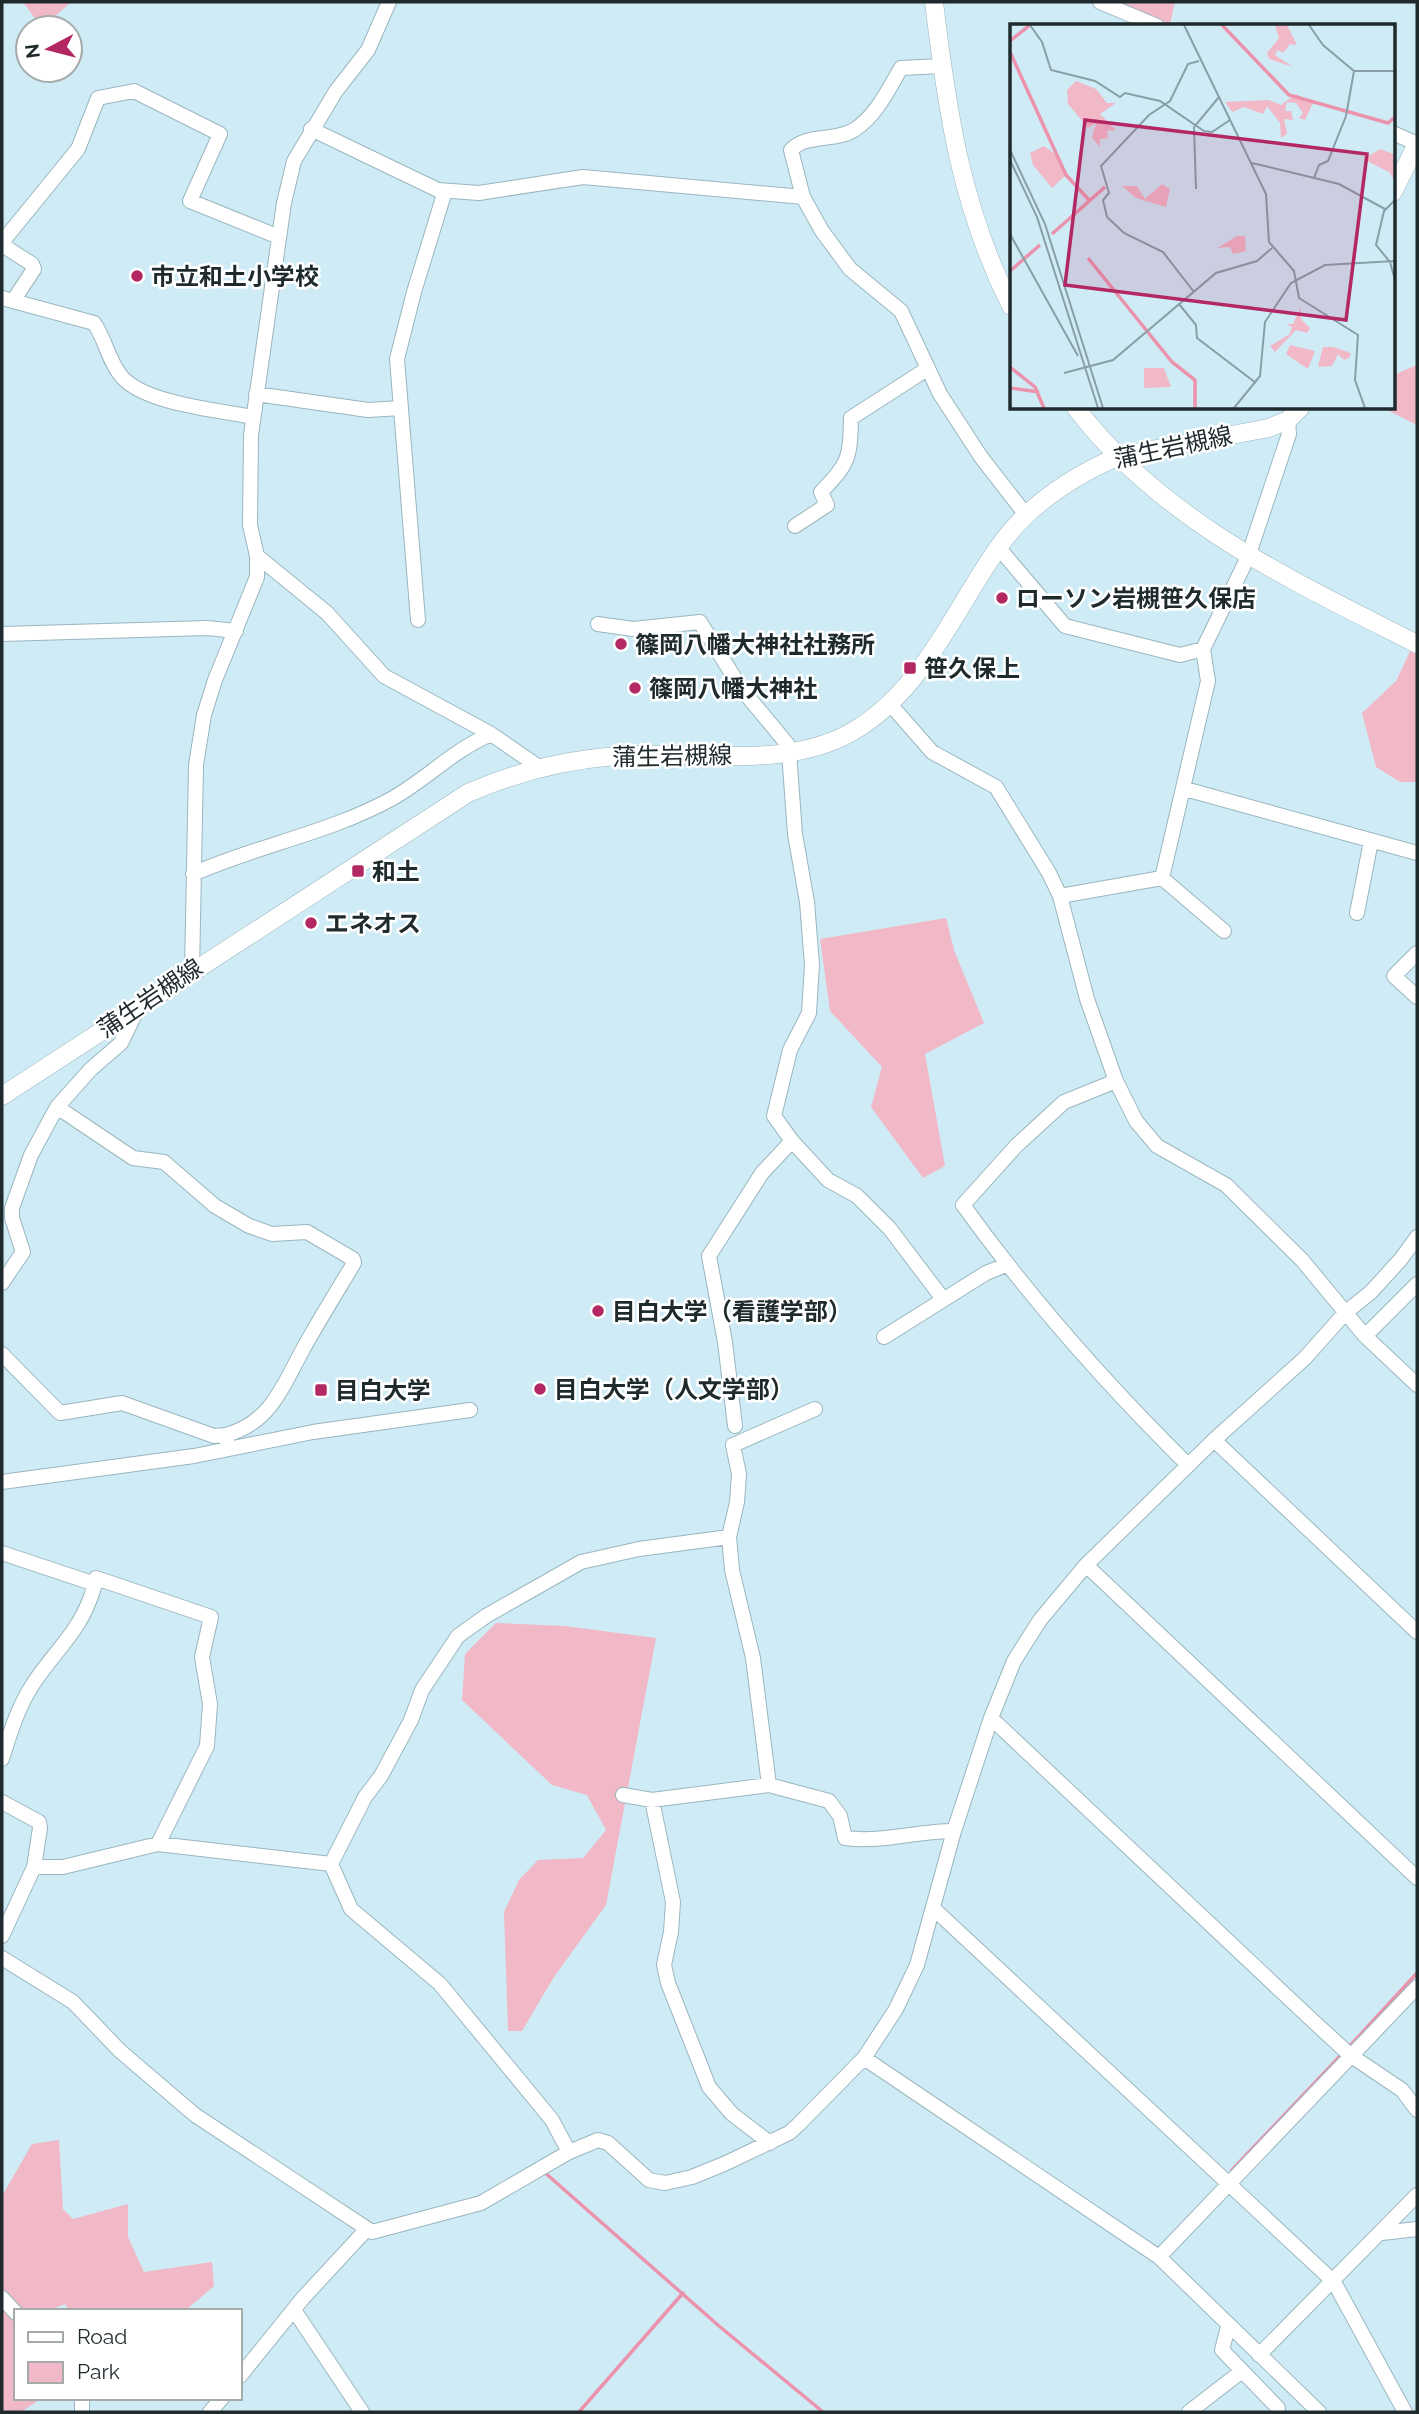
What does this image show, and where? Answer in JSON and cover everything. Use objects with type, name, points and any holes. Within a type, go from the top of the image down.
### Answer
[{"type":"main road","points":[[934,2],[953,138],[968,200],[993,270],[1010,304]]},
{"type":"main road","points":[[1394,190],[1417,144]]},
{"type":"main road","points":[[1078,410],[1119,456],[1170,503],[1248,557],[1417,644]]},
{"type":"main road","name":"蒲生岩槻線","points":[[2,1096],[440,808],[492,783],[539,767],[619,755],[763,755],[789,752],[844,736],[890,704],[915,677],[998,547],[1026,515],[1061,488],[1119,456],[1269,428],[1294,414]]},
{"type":"street","points":[[192,971],[196,765],[204,715],[257,577],[257,556],[250,525],[253,417],[279,237],[294,161],[312,129],[368,50],[389,2]]},
{"type":"street","points":[[1100,2],[1152,24]]},
{"type":"street","points":[[942,66],[901,68],[878,106],[853,131],[798,143],[791,150],[803,197],[822,231],[850,269],[901,312],[926,369],[981,457],[1026,515]]},
{"type":"street","points":[[253,417],[167,399],[139,389],[123,378],[94,323],[6,302],[34,269],[32,264],[2,245],[78,149],[98,98],[134,91],[220,134],[190,201],[279,237]]},
{"type":"street","points":[[312,129],[389,168],[445,191],[479,193],[583,177],[803,197]]},
{"type":"street","points":[[1394,133],[1417,144]]},
{"type":"street","points":[[418,620],[397,359],[445,191]]},
{"type":"street","points":[[795,526],[827,505],[821,492],[845,467],[851,448],[851,418],[926,369]]},
{"type":"street","points":[[256,394],[368,410],[401,408]]},
{"type":"street","points":[[1162,878],[1185,789],[1208,681],[1203,649],[1248,557],[1294,414]]},
{"type":"street","points":[[998,547],[1065,626],[1180,655],[1203,649]]},
{"type":"street","points":[[257,556],[327,613],[384,676],[491,734],[539,767]]},
{"type":"street","points":[[598,624],[633,629],[700,622],[740,687],[788,745],[795,834],[807,902],[812,965],[809,1013],[790,1050],[774,1115],[792,1141],[828,1180],[857,1196],[890,1229],[943,1299]]},
{"type":"street","points":[[2,634],[207,628],[236,631]]},
{"type":"street","points":[[890,704],[932,752],[996,787],[1049,873],[1060,896],[1079,972],[1116,1081],[1136,1121],[1157,1146],[1226,1185],[1302,1260],[1365,1336],[1417,1385]]},
{"type":"street","points":[[193,874],[279,845],[375,806],[394,797],[462,747],[491,734]]},
{"type":"street","points":[[1185,789],[1417,853]]},
{"type":"street","points":[[1357,912],[1371,841]]},
{"type":"street","points":[[1060,896],[1162,878]]},
{"type":"street","points":[[1162,878],[1224,931]]},
{"type":"street","points":[[1417,953],[1394,976],[1417,997]]},
{"type":"street","points":[[2,1283],[23,1252],[12,1208],[31,1155],[57,1107],[91,1069],[121,1043],[138,1007]]},
{"type":"street","points":[[1116,1081],[1064,1102],[1017,1145],[963,1205],[1006,1265],[1113,1391],[1188,1465]]},
{"type":"street","points":[[57,1107],[133,1158],[164,1162],[215,1206],[249,1226],[272,1234],[307,1233],[353,1259],[281,1396],[227,1442]]},
{"type":"street","points":[[735,1426],[725,1342],[709,1256],[762,1173],[792,1141]]},
{"type":"street","points":[[2,1958],[73,2002],[120,2051],[195,2115],[366,2230],[386,2231],[481,2203],[569,2152],[598,2140],[608,2143],[649,2180],[665,2183],[692,2177],[769,2143],[799,2125],[864,2058],[896,2009],[918,1965],[954,1831],[991,1718],[1014,1661],[1060,1592],[1213,1440],[1305,1358],[1345,1313],[1371,1292],[1417,1237]]},
{"type":"street","points":[[884,1337],[985,1273],[1006,1265]]},
{"type":"street","points":[[1365,1336],[1417,1284]]},
{"type":"street","points":[[2,1354],[60,1413],[122,1403],[227,1442]]},
{"type":"street","points":[[769,1786],[753,1658],[738,1605],[729,1537],[737,1502],[739,1474],[733,1445],[815,1409]]},
{"type":"street","points":[[2,1482],[227,1442],[470,1410]]},
{"type":"street","points":[[1213,1440],[1417,1632]]},
{"type":"street","points":[[331,1864],[365,1797],[381,1776],[411,1720],[422,1690],[457,1636],[486,1616],[581,1562],[639,1549],[729,1537]]},
{"type":"street","points":[[2,1553],[94,1584]]},
{"type":"street","points":[[1086,1564],[1417,1878]]},
{"type":"street","points":[[2,1759],[15,1717],[33,1684],[78,1627],[96,1578],[211,1617],[202,1657],[210,1704],[207,1746],[158,1844]]},
{"type":"street","points":[[991,1718],[1350,2055],[1402,2090],[1417,2110]]},
{"type":"street","points":[[624,1796],[652,1800],[769,1786],[829,1801],[840,1816],[845,1838],[891,1839],[922,1831],[954,1831]]},
{"type":"street","points":[[652,1800],[673,1902],[671,1932],[664,1965],[668,1983],[709,2087],[732,2114],[769,2143]]},
{"type":"street","points":[[2,1802],[39,1822],[34,1867],[2,1936]]},
{"type":"street","points":[[34,1867],[63,1867],[158,1844],[331,1864]]},
{"type":"street","points":[[331,1864],[351,1909],[440,1984],[552,2120],[569,2152]]},
{"type":"street","points":[[933,1908],[1334,2282],[1405,2412]]},
{"type":"street","points":[[1159,2257],[1226,2183],[1417,1987]]},
{"type":"street","points":[[864,2058],[1159,2257],[1228,2327],[1319,2412]]},
{"type":"street","points":[[1259,2355],[1382,2234],[1417,2195]]},
{"type":"street","points":[[1382,2234],[1417,2229]]},
{"type":"street","points":[[242,2374],[294,2310],[366,2230]]},
{"type":"street","points":[[2,2298],[14,2311]]},
{"type":"street","points":[[294,2310],[362,2412]]},
{"type":"street","points":[[1228,2327],[1222,2350],[1278,2408]]},
{"type":"street","points":[[1189,2412],[1241,2371]]},
{"type":"green space","points":[[23,2],[71,2],[58,14],[32,14]]},
{"type":"green space","points":[[1113,2],[1175,2],[1170,24]]},
{"type":"green space","points":[[1417,365],[1417,424],[1387,410],[1394,410],[1394,375]]},
{"type":"green space","points":[[1413,645],[1417,647],[1417,782],[1400,782],[1376,767],[1362,713],[1396,681]]},
{"type":"green space","points":[[946,918],[954,950],[984,1023],[925,1054],[945,1166],[923,1178],[871,1107],[882,1067],[830,1011],[820,939]]},
{"type":"green space","points":[[496,1623],[565,1626],[656,1638],[606,1905],[554,1977],[522,2031],[508,2031],[504,1912],[519,1880],[538,1860],[583,1858],[606,1830],[587,1795],[552,1785],[462,1700],[465,1654]]},
{"type":"green space","points":[[59,2140],[63,2209],[73,2219],[128,2204],[128,2237],[144,2272],[212,2262],[214,2286],[187,2309],[68,2309],[65,2304],[53,2309],[14,2309],[14,2400],[39,2400],[21,2412],[2,2412],[2,2196],[32,2144]]},
{"type":"waterway","points":[[1348,2048],[1417,1973]]},
{"type":"waterway","points":[[1232,2170],[1342,2054]]},
{"type":"waterway","points":[[543,2171],[719,2326],[823,2412]]},
{"type":"waterway","points":[[579,2412],[683,2293]]},
{"type":"place","name":"市立和土小学校","points":[[137,276]]},
{"type":"place","name":"ローソン岩槻笹久保店","points":[[1002,598]]},
{"type":"place","name":"篠岡八幡大神社社務所","points":[[621,644]]},
{"type":"place","name":"笹久保上","points":[[910,668]]},
{"type":"place","name":"篠岡八幡大神社","points":[[635,688]]},
{"type":"place","name":"和土","points":[[358,871]]},
{"type":"place","name":"エネオス","points":[[311,923]]},
{"type":"place","name":"目白大学（看護学部）","points":[[598,1311]]},
{"type":"place","name":"目白大学（人文学部）","points":[[540,1389]]},
{"type":"place","name":"目白大学","points":[[321,1390]]}]
